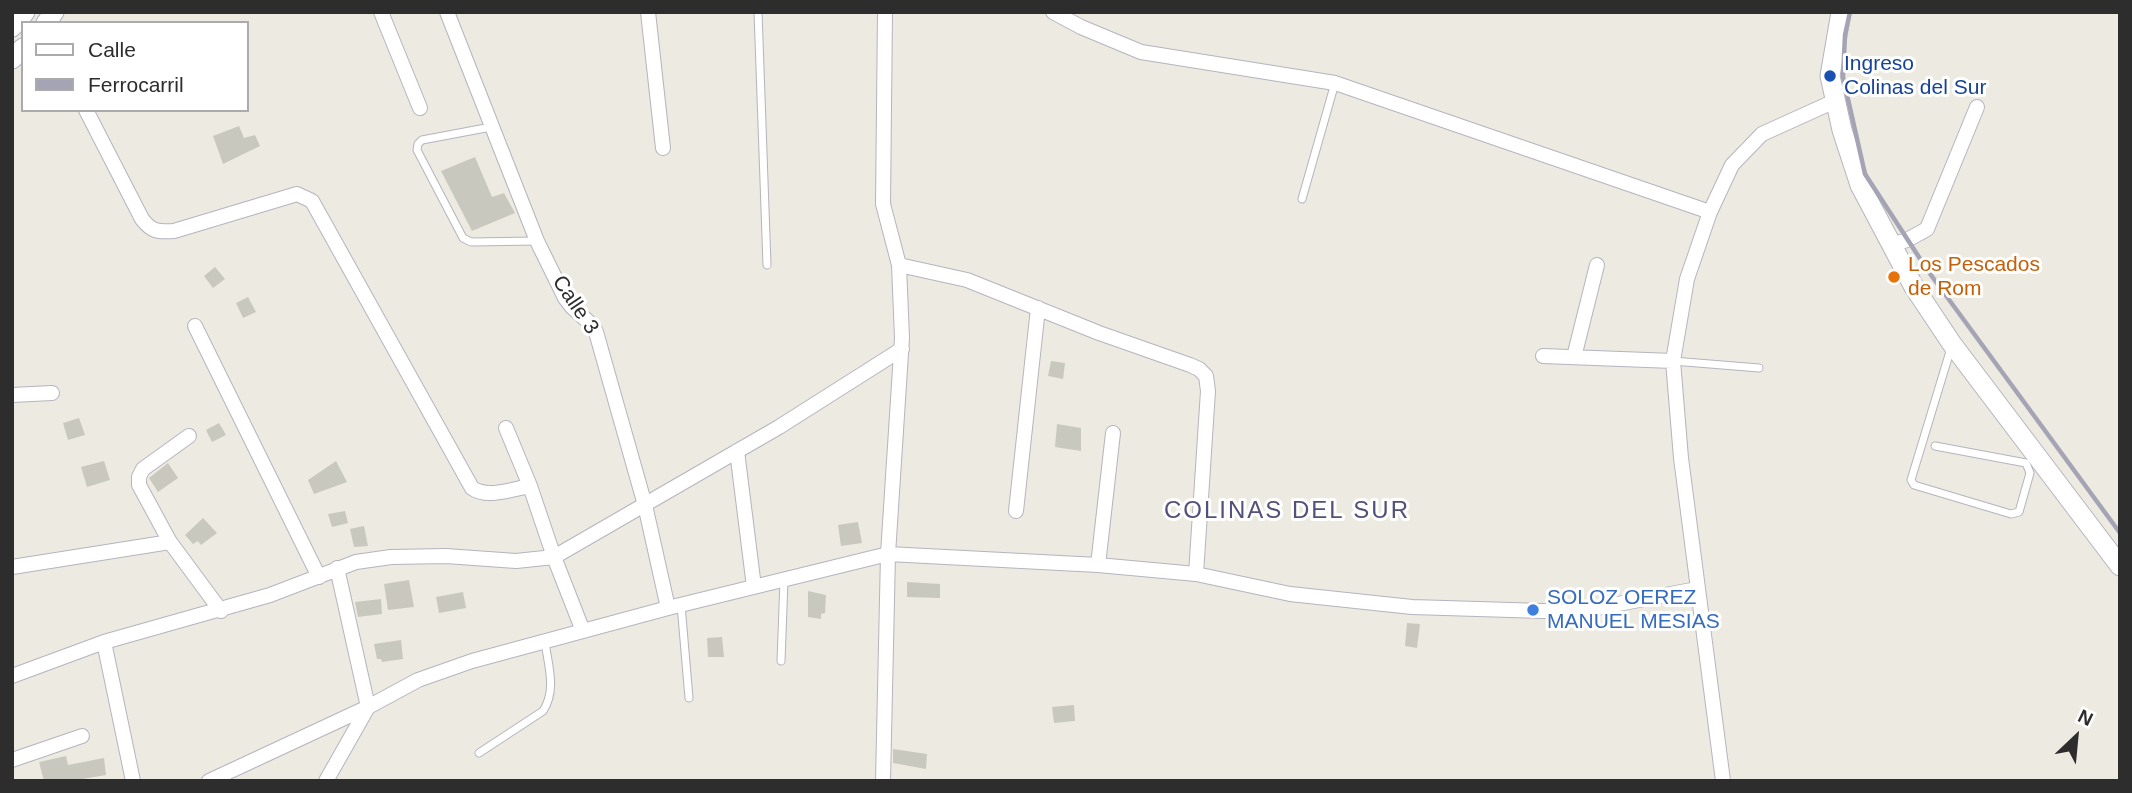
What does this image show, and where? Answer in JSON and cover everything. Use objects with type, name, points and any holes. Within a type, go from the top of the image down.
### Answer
[{"type":"street","points":[[12,27],[24,12]]},
{"type":"street","points":[[381,12],[421,108]]},
{"type":"street","name":"Calle 3","points":[[447,12],[537,241],[565,298],[593,326],[675,606]]},
{"type":"street","points":[[649,12],[663,148]]},
{"type":"street","points":[[883,781],[888,554],[902,349],[899,265],[883,204],[886,12]]},
{"type":"street","points":[[1053,12],[1141,52],[1335,83],[1710,212]]},
{"type":"street","points":[[1841,12],[1830,76],[1860,185],[1914,287],[1952,344],[2120,566]]},
{"type":"street","points":[[1723,781],[1681,458],[1673,360],[1687,279],[1710,212],[1732,165],[1762,134],[1835,101]]},
{"type":"street","points":[[1892,245],[1927,229],[1977,107]]},
{"type":"street","points":[[87,112],[142,219],[156,233],[174,231],[297,194],[312,201],[472,488],[478,492],[489,493],[530,486]]},
{"type":"street","points":[[899,265],[967,280],[1099,333],[1153,350],[1199,369],[1206,376],[1209,391],[1196,574]]},
{"type":"street","points":[[1574,357],[1597,265]]},
{"type":"street","points":[[1016,511],[1038,308]]},
{"type":"street","points":[[195,326],[319,577]]},
{"type":"street","points":[[12,676],[104,642],[221,611],[319,577],[337,568],[391,557],[446,555],[516,561],[554,557],[737,451],[902,349]]},
{"type":"street","points":[[1543,356],[1673,360]]},
{"type":"street","points":[[12,396],[52,393]]},
{"type":"street","points":[[506,428],[583,631]]},
{"type":"street","points":[[1098,565],[1113,433]]},
{"type":"street","points":[[189,436],[143,469],[139,485],[170,542],[221,611]]},
{"type":"street","points":[[737,451],[754,587]]},
{"type":"street","points":[[12,567],[170,542]]},
{"type":"street","points":[[209,781],[368,707],[418,680],[472,661],[675,606],[888,554],[1098,565],[1196,574],[1290,594],[1412,607],[1576,612],[1697,589]]},
{"type":"street","points":[[326,781],[368,707],[337,568]]},
{"type":"street","points":[[104,642],[133,781]]},
{"type":"street","points":[[12,760],[82,736]]},
{"type":"lane","points":[[758,12],[767,265]]},
{"type":"lane","points":[[1302,199],[1335,83]]},
{"type":"lane","points":[[491,127],[422,140],[417,150],[463,238],[471,242],[537,241]]},
{"type":"lane","points":[[1935,446],[2026,463],[2030,473],[2019,512],[2011,514],[1914,485],[1911,481],[1952,344]]},
{"type":"lane","points":[[1673,360],[1759,368]]},
{"type":"lane","points":[[780,661],[784,580]]},
{"type":"lane","points":[[675,606],[689,698]]},
{"type":"lane","points":[[479,753],[543,711],[549,702],[552,692],[545,641]]},
{"type":"building","points":[[239,126],[244,138],[255,135],[260,146],[223,164],[213,136]]},
{"type":"building","points":[[475,157],[492,197],[504,193],[515,213],[472,231],[441,171]]},
{"type":"building","points":[[215,267],[225,279],[213,288],[204,276]]},
{"type":"building","points":[[248,297],[256,312],[243,318],[236,303]]},
{"type":"building","points":[[1051,361],[1065,363],[1063,379],[1048,376]]},
{"type":"building","points":[[79,418],[85,435],[68,440],[63,423]]},
{"type":"building","points":[[219,423],[226,435],[212,442],[206,430]]},
{"type":"building","points":[[1057,424],[1081,428],[1081,451],[1055,447]]},
{"type":"building","points":[[104,461],[110,480],[87,487],[81,467]]},
{"type":"building","points":[[336,461],[347,482],[314,494],[308,480]]},
{"type":"building","points":[[168,463],[178,478],[158,492],[149,478]]},
{"type":"building","points":[[345,511],[348,523],[332,527],[328,514]]},
{"type":"building","points":[[203,518],[217,533],[201,545],[198,541],[193,544],[185,535]]},
{"type":"building","points":[[858,522],[862,543],[841,546],[838,525]]},
{"type":"building","points":[[364,526],[368,546],[354,547],[350,529]]},
{"type":"building","points":[[409,580],[414,607],[388,610],[384,584]]},
{"type":"building","points":[[907,582],[940,584],[940,598],[907,597]]},
{"type":"building","points":[[808,591],[826,595],[825,613],[821,614],[821,619],[808,617]]},
{"type":"building","points":[[463,592],[466,608],[439,613],[436,597]]},
{"type":"building","points":[[381,599],[382,614],[358,617],[355,602]]},
{"type":"building","points":[[1407,623],[1420,624],[1417,648],[1405,646]]},
{"type":"building","points":[[722,637],[724,657],[708,657],[707,638]]},
{"type":"building","points":[[401,640],[403,659],[382,662],[377,659],[374,644]]},
{"type":"building","points":[[1074,705],[1075,721],[1054,723],[1052,707]]},
{"type":"building","points":[[893,749],[927,754],[926,769],[893,763]]},
{"type":"building","points":[[66,756],[68,765],[104,758],[106,775],[71,781],[44,781],[39,762]]},
{"type":"railway","points":[[1850,12],[1845,35],[1843,77],[1865,174],[1928,271],[2120,533]]},
{"type":"place","name":"Ingreso Colinas del Sur","points":[[1830,76]]},
{"type":"place","name":"Los Pescados de Rom","points":[[1894,277]]},
{"type":"place","name":"SOLOZ OEREZ MANUEL MESIAS","points":[[1533,610]]},
{"type":"district","name":"COLINAS DEL SUR","points":[[1287,511]]}]
